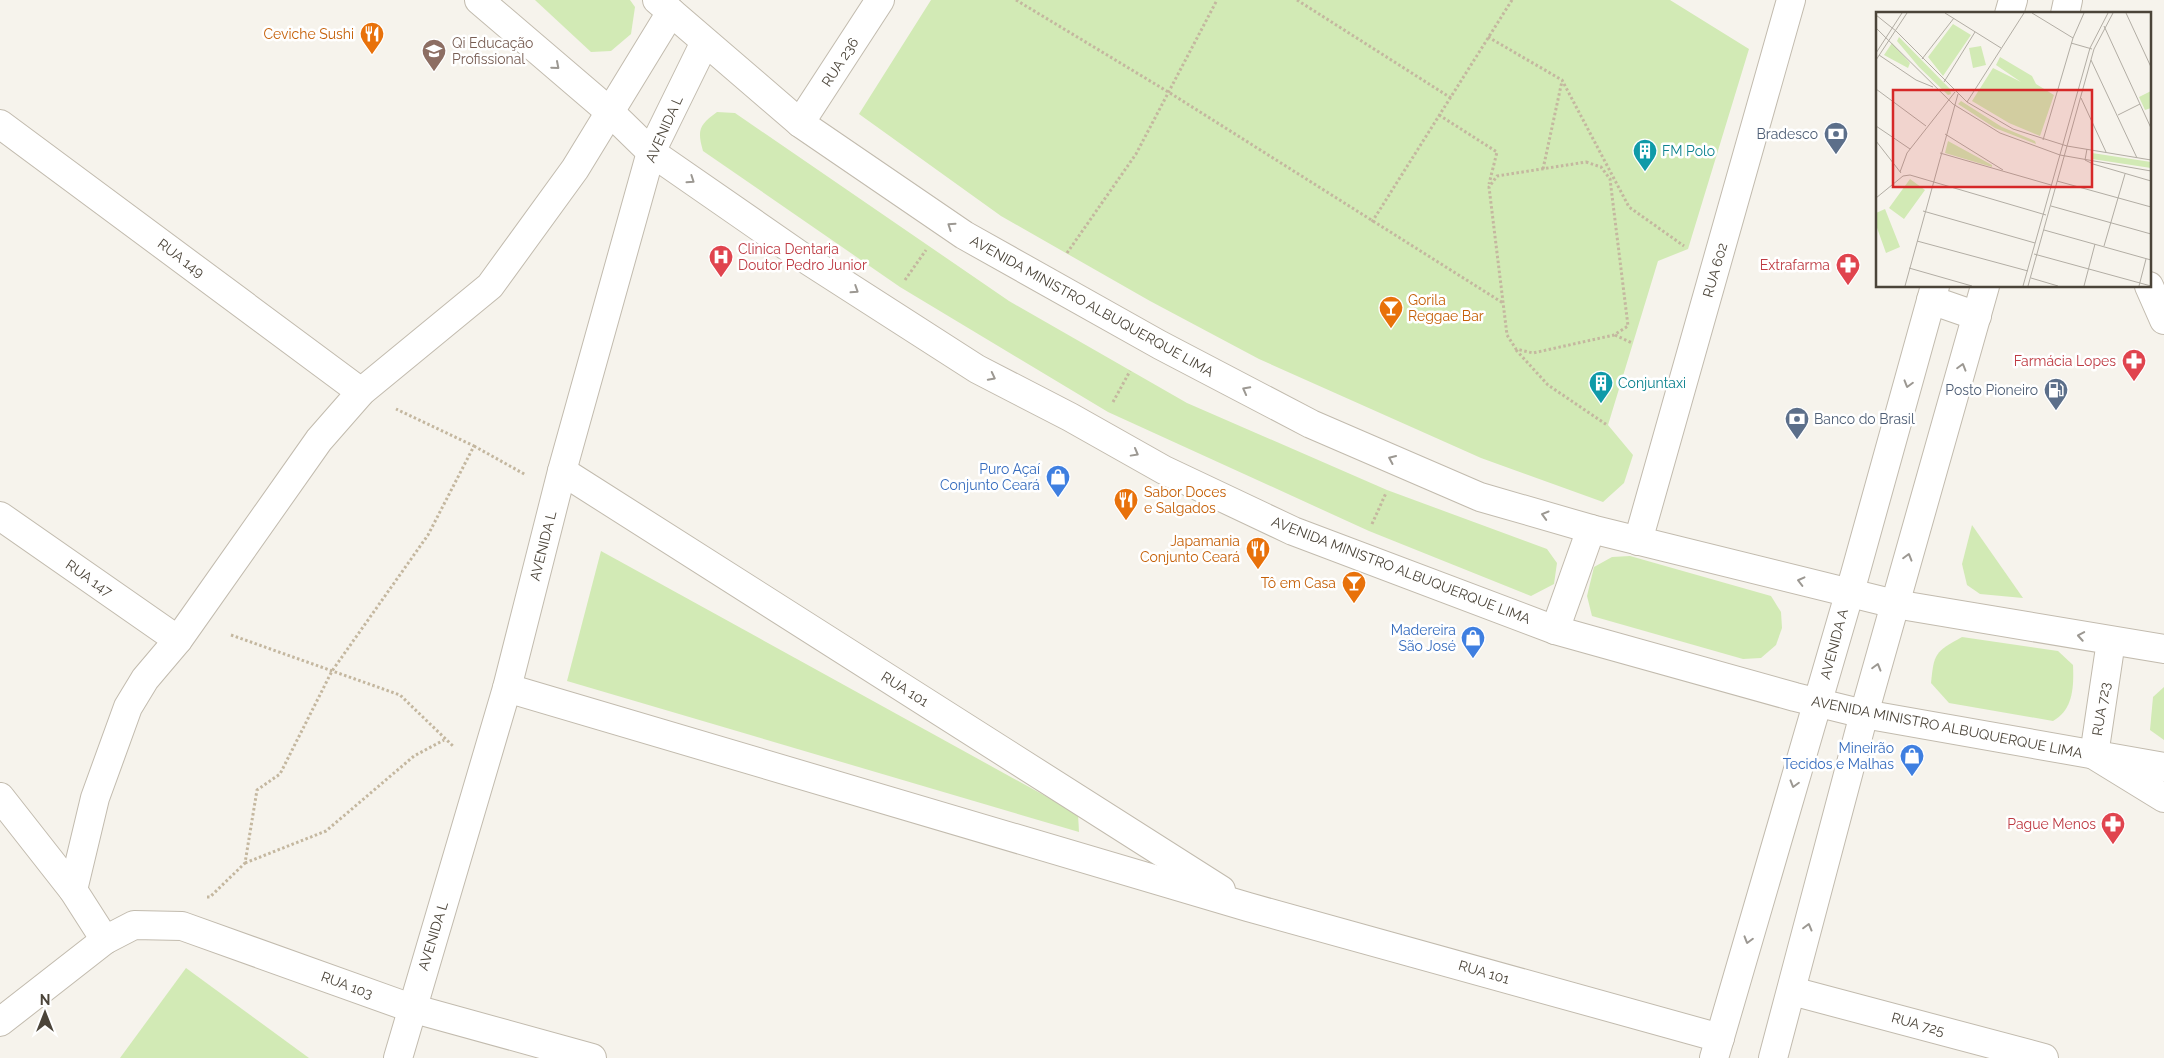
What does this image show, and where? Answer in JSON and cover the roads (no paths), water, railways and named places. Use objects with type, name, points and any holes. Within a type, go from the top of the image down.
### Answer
[{"type":"street","name":"AVENIDA MINISTRO ALBUQUERQUE LIMA","points":[[480,0],[610,112],[651,152],[801,256],[977,369],[1070,417],[1164,470],[1293,531],[1556,630],[1818,703],[1864,714],[2164,768]]},
{"type":"street","name":"RUA 236","points":[[800,123],[880,0]]},
{"type":"street","name":"RUA 602","points":[[1638,541],[1791,0]]},
{"type":"street","name":"AVENIDA MINISTRO ALBUQUERQUE LIMA","points":[[664,6],[800,123],[964,235],[1160,345],[1310,424],[1480,497],[1638,541],[1895,604],[2164,649]]},
{"type":"street","points":[[73,890],[95,798],[128,707],[146,679],[178,640],[319,440],[361,392],[490,286],[575,169],[610,112],[664,6]]},
{"type":"street","name":"AVENIDA L","points":[[398,1058],[411,1008],[507,688],[562,471],[651,152],[705,42]]},
{"type":"street","name":"RUA 149","points":[[0,124],[361,392]]},
{"type":"street","points":[[1773,1058],[1864,714],[1984,288]]},
{"type":"street","points":[[2150,288],[2164,320]]},
{"type":"street","points":[[1933,293],[1976,316]]},
{"type":"street","name":"AVENIDA A","points":[[1717,1048],[1818,703],[1933,293]]},
{"type":"street","name":"RUA 101","points":[[562,471],[1248,907]]},
{"type":"street","name":"RUA 147","points":[[0,516],[178,640]]},
{"type":"street","points":[[1556,630],[1592,529]]},
{"type":"street","name":"RUA 723","points":[[2111,641],[2094,755],[2164,798]]},
{"type":"street","name":"RUA 101","points":[[507,688],[1717,1048]]},
{"type":"street","points":[[0,797],[73,890],[106,940]]},
{"type":"street","name":"RUA 103","points":[[0,1022],[106,940],[134,924],[182,926],[411,1008],[592,1058]]},
{"type":"street","name":"RUA 725","points":[[1792,991],[2044,1058]]},
{"type":"place","name":"Ceviche Sushi","points":[[372,55]]},
{"type":"place","name":"Qi Educação Profissional","points":[[434,72]]},
{"type":"place","name":"Bradesco","points":[[1836,155]]},
{"type":"place","name":"FM Polo","points":[[1645,172]]},
{"type":"place","name":"Clinica Dentaria Doutor Pedro Junior","points":[[721,278]]},
{"type":"place","name":"Extrafarma","points":[[1848,286]]},
{"type":"place","name":"Gorila Reggae Bar","points":[[1391,329]]},
{"type":"place","name":"Farmácia Lopes","points":[[2134,382]]},
{"type":"place","name":"Conjuntaxi","points":[[1601,404]]},
{"type":"place","name":"Posto Pioneiro","points":[[2056,411]]},
{"type":"place","name":"Banco do Brasil","points":[[1797,440]]},
{"type":"place","name":"Puro Açaí Conjunto Ceará","points":[[1058,498]]},
{"type":"place","name":"Sabor Doces e Salgados","points":[[1126,521]]},
{"type":"place","name":"Japamania Conjunto Ceará","points":[[1258,570]]},
{"type":"place","name":"Tô em Casa","points":[[1354,604]]},
{"type":"place","name":"Madereira São José","points":[[1473,659]]},
{"type":"place","name":"Mineirão Tecidos e Malhas","points":[[1912,777]]},
{"type":"place","name":"Pague Menos","points":[[2113,845]]}]
